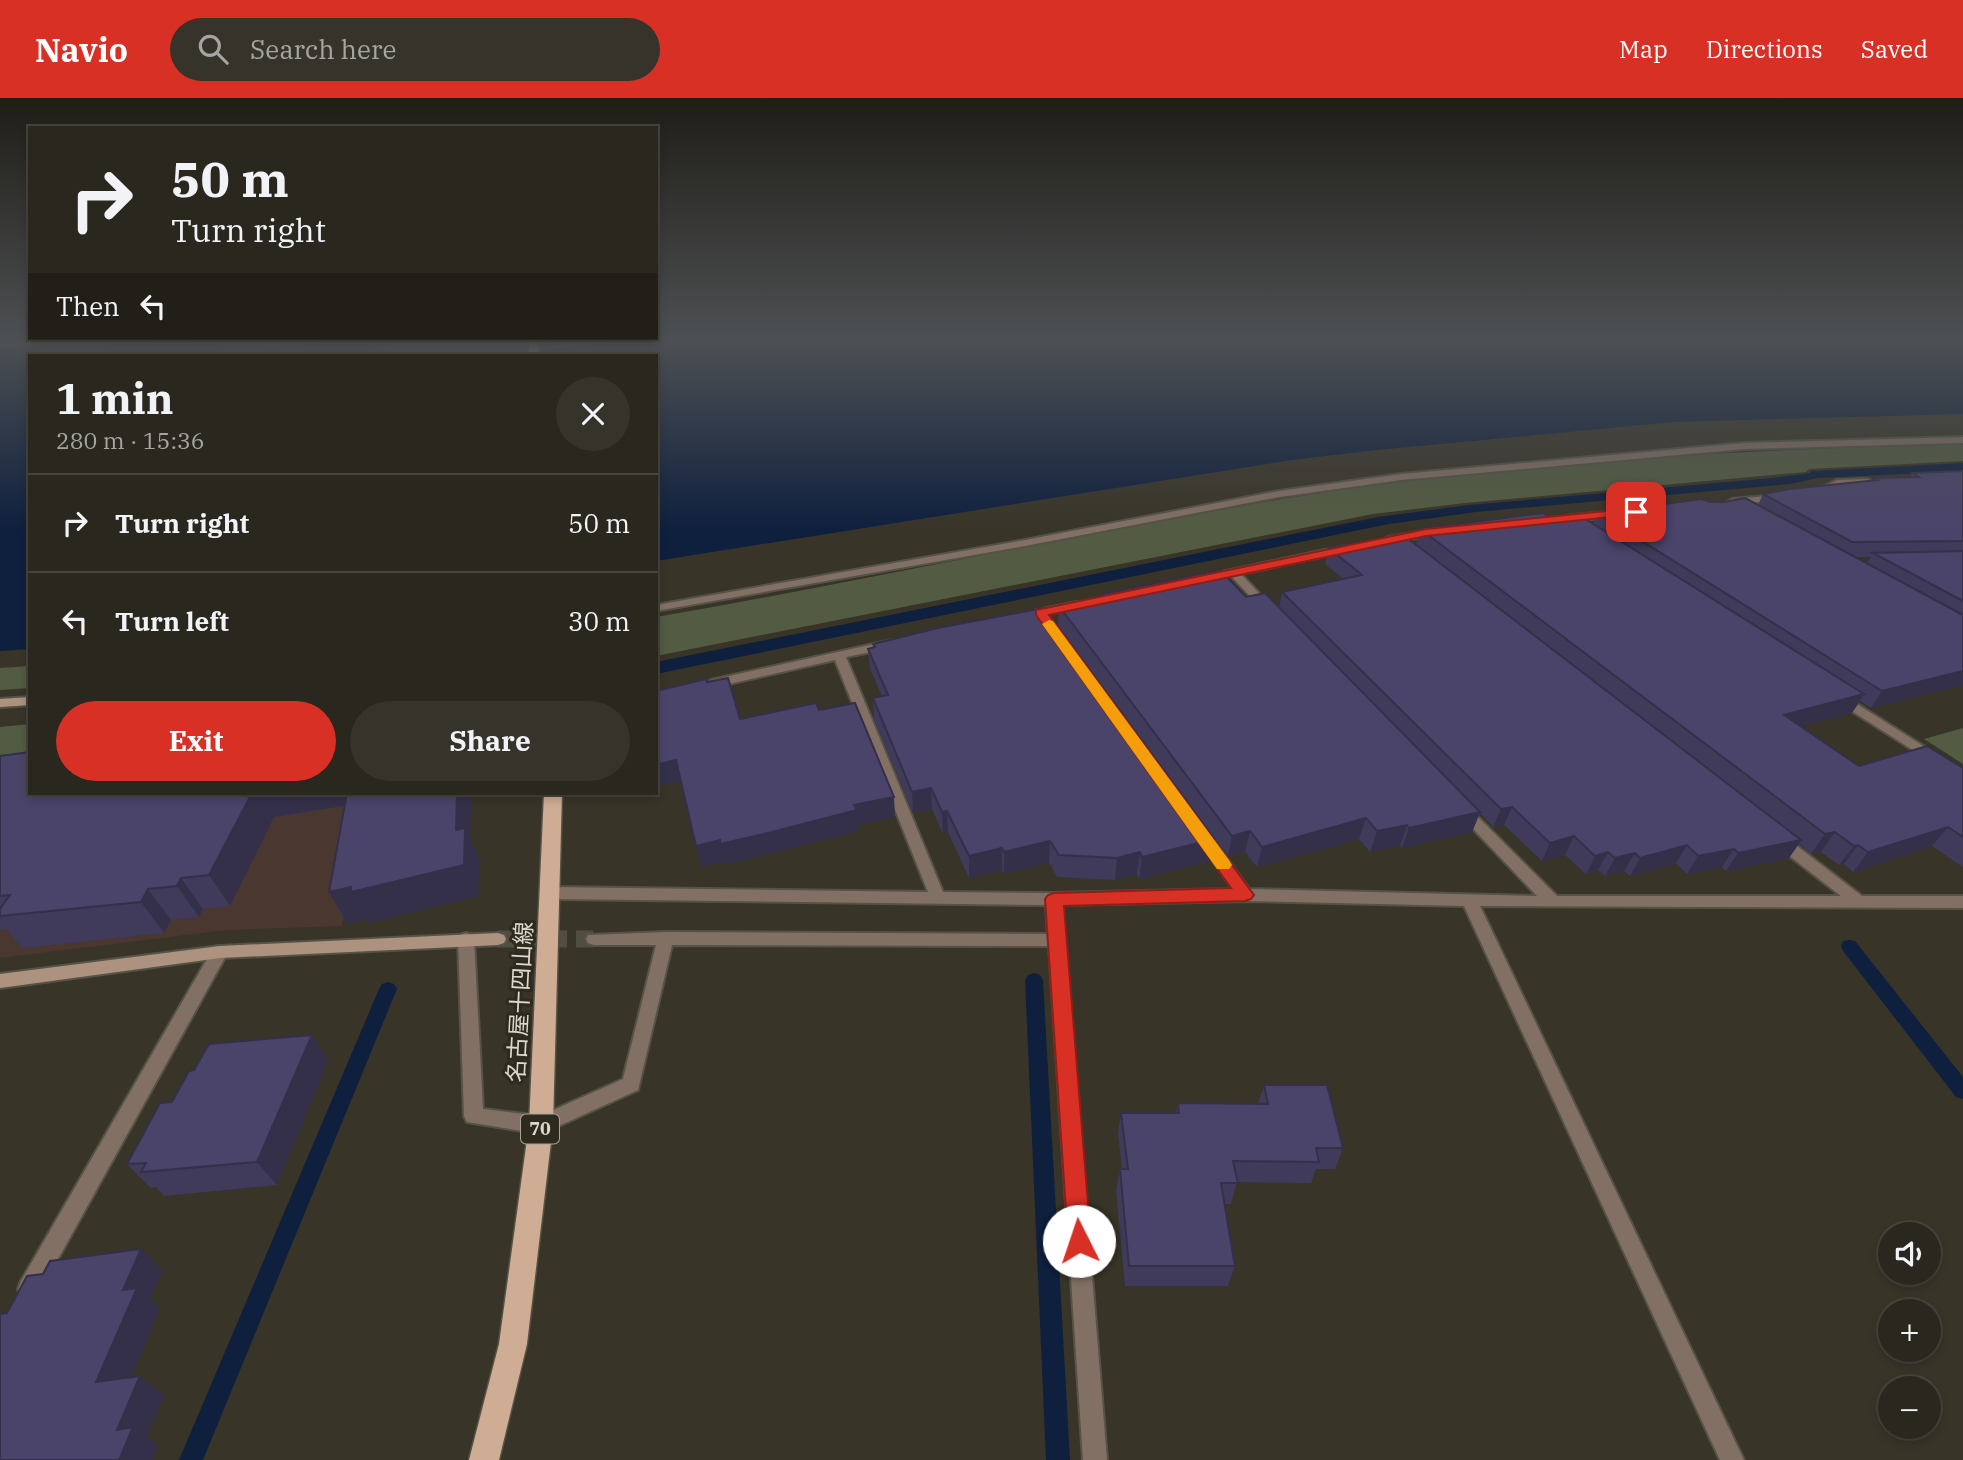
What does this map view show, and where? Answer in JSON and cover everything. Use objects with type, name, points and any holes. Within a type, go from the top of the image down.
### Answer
[{"type":"main road","name":"名古屋十四山線","points":[[484,1460],[513,1344],[541,1125],[553,795]]},
{"type":"street","points":[[658,608],[1025,544],[1279,495],[1401,477],[1744,446],[1963,440]]},
{"type":"street","points":[[1811,495],[1837,483],[1879,482]]},
{"type":"street","points":[[1719,504],[1785,497]]},
{"type":"street","points":[[1732,503],[1756,516]]},
{"type":"street","points":[[1550,520],[1629,513]]},
{"type":"street","points":[[1564,519],[1587,534]]},
{"type":"street","points":[[1395,542],[1454,530]]},
{"type":"street","points":[[1194,580],[1355,547]]},
{"type":"street","points":[[1233,572],[1280,622]]},
{"type":"street","points":[[1014,618],[1044,618],[1092,602]]},
{"type":"street","points":[[694,687],[906,640]]},
{"type":"street","points":[[839,655],[939,898]]},
{"type":"street","points":[[1834,694],[1963,777]]},
{"type":"street","points":[[0,703],[28,701]]},
{"type":"street","points":[[1451,797],[1553,902]]},
{"type":"street","points":[[1196,827],[1245,895]]},
{"type":"street","points":[[1773,834],[1859,902]]},
{"type":"street","points":[[551,893],[1054,899],[1245,895],[1553,902],[1963,902]]},
{"type":"street","points":[[1054,899],[1095,1460]]},
{"type":"street","points":[[1469,899],[1731,1460]]},
{"type":"street","points":[[466,939],[474,1116],[541,1125],[631,1084],[666,938]]},
{"type":"street","points":[[0,981],[220,952],[498,939]]},
{"type":"street","points":[[594,939],[1058,940]]},
{"type":"street","points":[[21,1304],[220,952]]},
{"type":"shaded area","points":[[0,779],[28,792],[28,795],[367,795],[342,926],[226,930],[0,958]]},
{"type":"green space","points":[[1963,444],[1963,461],[1809,469],[1806,472],[1373,514],[658,656],[658,617],[1125,527],[1282,499],[1451,476],[1622,460]]},
{"type":"green space","points":[[28,666],[28,688],[0,690],[0,668]]},
{"type":"green space","points":[[28,724],[28,762],[0,765],[0,727]]},
{"type":"green space","points":[[1963,728],[1963,764],[1924,739]]},
{"type":"water","points":[[0,403],[28,403],[28,649],[0,651]]},
{"type":"water","points":[[658,403],[1963,403],[1963,414],[1674,422],[1292,460],[658,561]]},
{"type":"water","points":[[1963,463],[1963,471],[1818,478],[1790,484],[1476,512],[1389,524],[658,674],[658,662],[1378,517],[1469,505],[1772,478],[1811,471]]},
{"type":"building","points":[[1963,471],[1963,541],[1852,542],[1763,494],[1878,480],[1875,478],[1919,477],[1913,473]]},
{"type":"building","points":[[1745,498],[1963,615],[1963,671],[1882,691],[1597,513],[1702,499],[1724,502]]},
{"type":"building","points":[[1543,513],[1554,519],[1579,515],[1864,694],[1784,715],[1859,766],[1927,746],[1963,768],[1963,837],[1948,827],[1868,852],[1858,845],[1854,846],[1835,832],[1825,834],[1420,529]]},
{"type":"building","points":[[1402,534],[1801,840],[1738,853],[1734,849],[1698,856],[1687,845],[1640,858],[1635,853],[1615,858],[1608,852],[1595,856],[1574,836],[1550,843],[1512,807],[1501,809],[1282,592],[1362,575],[1329,548]]},
{"type":"building","points":[[1963,551],[1963,601],[1873,553]]},
{"type":"building","points":[[1220,570],[1246,597],[1265,593],[1480,812],[1409,828],[1407,825],[1377,831],[1366,818],[1262,847],[1250,831],[1232,836],[1059,606],[1105,596],[1103,594]]},
{"type":"building","points":[[1043,608],[1214,839],[1142,857],[1140,852],[1117,858],[1059,855],[1050,841],[1004,852],[1002,848],[969,856],[947,811],[942,812],[931,788],[912,792],[873,698],[888,695],[868,649],[875,647],[873,644],[938,628]]},
{"type":"building","points":[[728,678],[740,719],[816,703],[819,710],[855,703],[894,797],[854,805],[857,810],[768,833],[720,844],[720,840],[696,846],[676,760],[658,764],[658,691],[706,679],[707,682]]},
{"type":"building","points":[[28,752],[28,795],[251,795],[209,875],[181,878],[177,886],[148,889],[141,902],[0,916],[0,909],[10,895],[0,896],[0,756]]},
{"type":"building","points":[[347,795],[457,795],[456,830],[465,828],[464,865],[351,892],[351,887],[329,892]]},
{"type":"building","points":[[312,1035],[257,1162],[141,1172],[146,1163],[127,1164],[160,1103],[172,1102],[189,1071],[194,1070],[209,1044]]},
{"type":"building","points":[[1264,1085],[1327,1085],[1343,1148],[1316,1148],[1319,1162],[1233,1161],[1238,1183],[1221,1183],[1235,1266],[1129,1266],[1120,1169],[1128,1169],[1121,1113],[1179,1113],[1178,1103],[1268,1104]]},
{"type":"building","points":[[141,1249],[123,1290],[137,1288],[96,1382],[140,1376],[117,1430],[133,1427],[119,1460],[0,1460],[0,1314],[7,1313],[27,1276],[43,1274],[50,1261]]},
{"type":"waterway","points":[[1849,946],[1963,1091]]},
{"type":"waterway","points":[[1034,980],[1058,1460]]},
{"type":"waterway","points":[[191,1460],[388,989]]},
{"type":"tunnel","points":[[498,939],[594,939]]},
{"type":"slow traffic","points":[[1049,624],[1223,865]]},
{"type":"route","points":[[1079,1241],[1054,899],[1245,895],[1040,612],[1426,533],[1636,512]]}]
